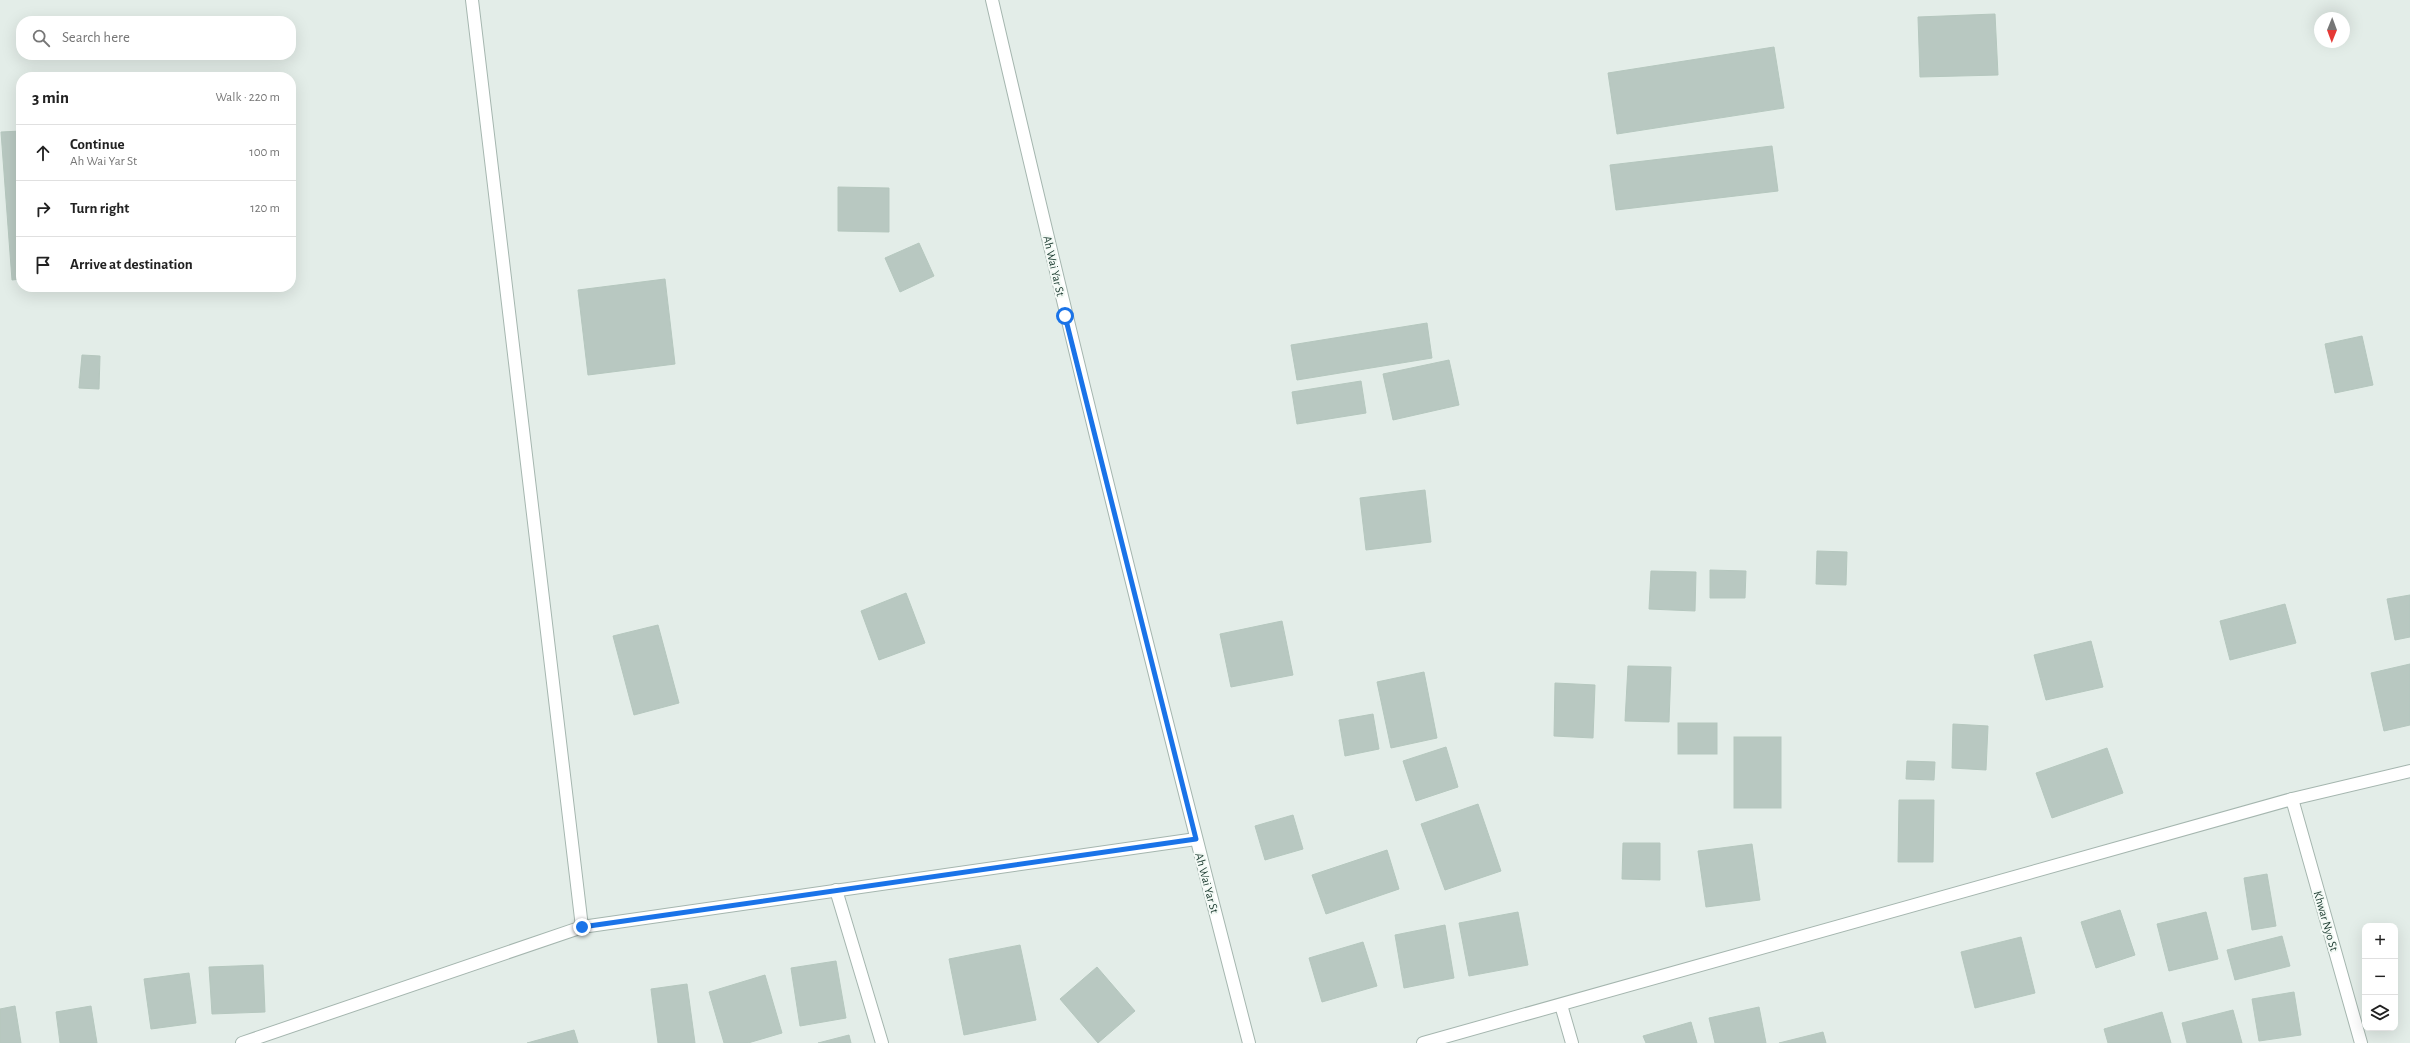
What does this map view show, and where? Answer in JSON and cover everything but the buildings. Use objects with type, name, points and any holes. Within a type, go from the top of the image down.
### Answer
[{"type":"street","points":[[472,0],[582,927]]},
{"type":"street","name":"Ah Wai Yar St","points":[[992,0],[1065,316],[1196,839],[1249,1043]]},
{"type":"street","points":[[1422,1043],[2292,799],[2410,771]]},
{"type":"street","name":"Khwar Nyo St","points":[[2292,799],[2361,1043]]},
{"type":"street","points":[[242,1043],[582,927],[1196,839]]},
{"type":"street","points":[[836,890],[882,1043]]},
{"type":"street","points":[[1561,1005],[1572,1043]]},
{"type":"route","points":[[582,927],[1196,839],[1065,316]]}]
